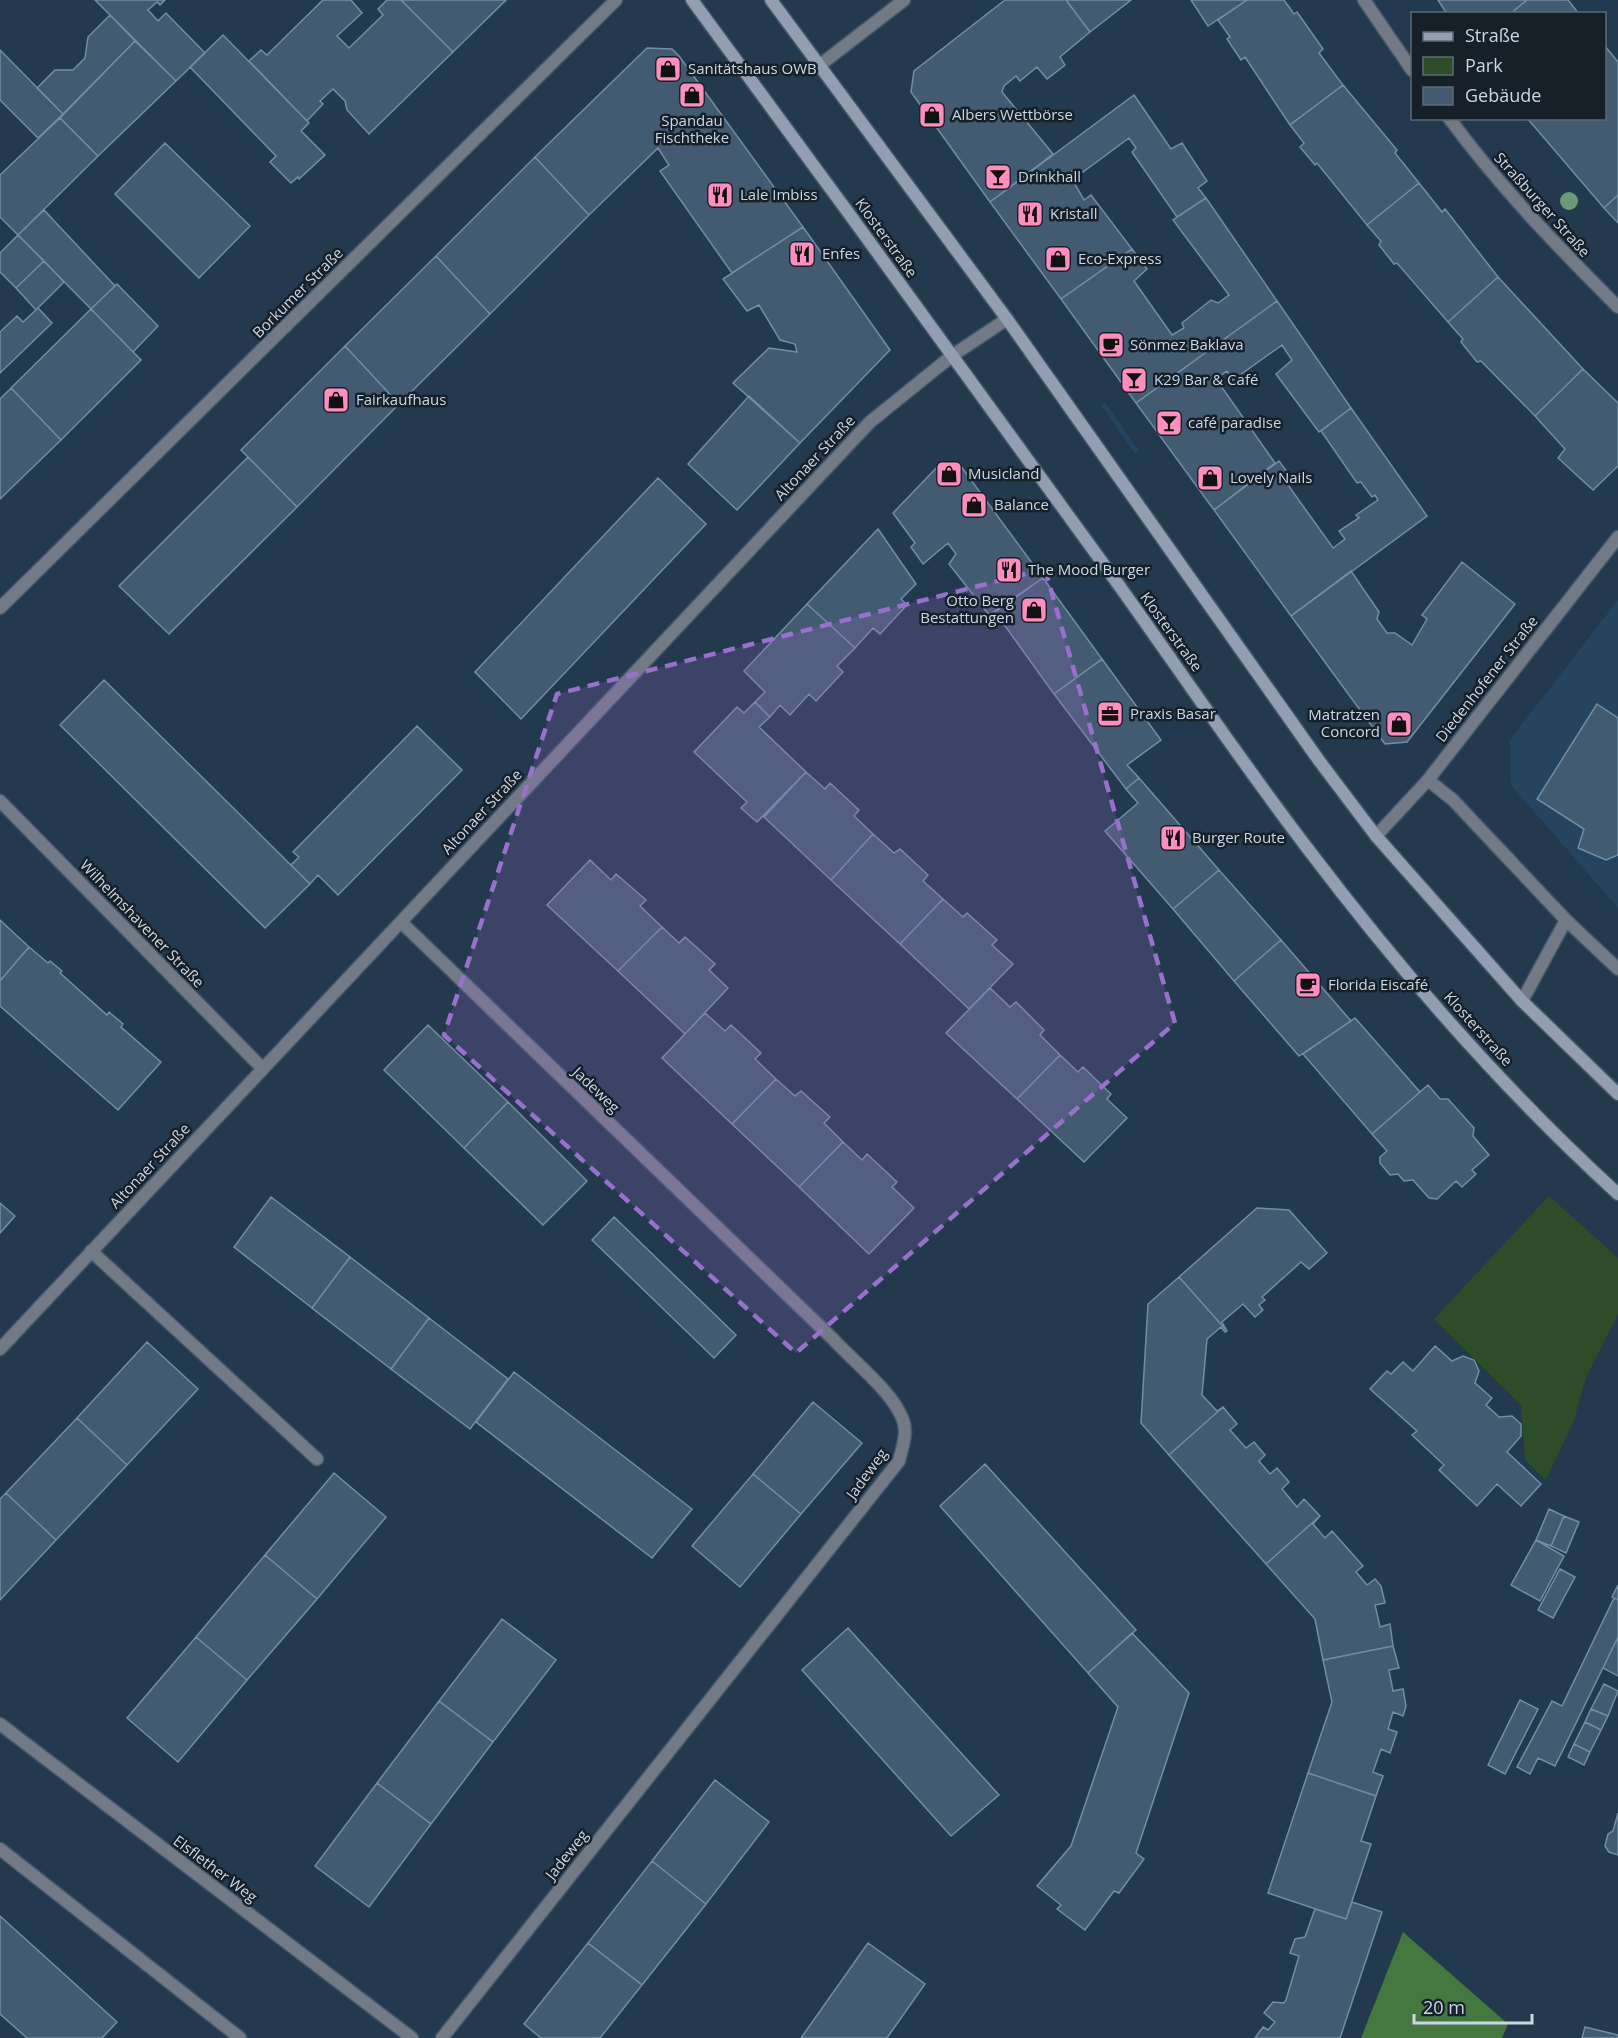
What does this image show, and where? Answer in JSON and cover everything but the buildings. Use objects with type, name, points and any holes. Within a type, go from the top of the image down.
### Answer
[{"type":"main road","name":"Klosterstraße","points":[[692,0],[953,355],[1308,849],[1400,964],[1486,1062],[1583,1162],[1618,1194]]},
{"type":"main road","points":[[771,0],[1007,319],[1306,743],[1376,836],[1522,1001],[1618,1094]]},
{"type":"street","name":"Borkumer Straße","points":[[0,608],[616,0]]},
{"type":"street","points":[[820,65],[904,0]]},
{"type":"street","points":[[1364,0],[1411,67]]},
{"type":"street","name":"Straßburger Straße","points":[[1450,120],[1480,161],[1560,250],[1618,307]]},
{"type":"street","name":"Altonaer Straße","points":[[0,1348],[870,422],[953,355],[1007,319]]},
{"type":"street","name":"Diedenhofener Straße","points":[[1376,836],[1428,780],[1618,537]]},
{"type":"street","points":[[1428,780],[1453,800],[1566,920],[1618,969]]},
{"type":"street","name":"Wilhelmshavener Straße","points":[[0,801],[262,1068]]},
{"type":"street","points":[[1522,1001],[1566,920]]},
{"type":"street","name":"Jadeweg","points":[[401,922],[891,1399],[904,1420],[905,1439],[899,1461],[442,2038]]},
{"type":"street","points":[[91,1251],[317,1459]]},
{"type":"street","name":"Elsflether Weg","points":[[0,1724],[412,2038]]},
{"type":"street","points":[[0,1849],[240,2038]]},
{"type":"highlighted area","points":[[1045,569],[1175,1023],[796,1353],[444,1035],[557,694]]},
{"type":"shaded area","points":[[1105,402],[1139,451],[1135,454],[1101,405]]},
{"type":"shaded area","points":[[1618,600],[1618,908],[1511,785],[1510,740]]},
{"type":"green space","points":[[1549,1196],[1618,1258],[1618,1314],[1586,1377],[1574,1420],[1546,1480],[1525,1460],[1521,1405],[1434,1319]]},
{"type":"green space","points":[[1403,1932],[1508,2024],[1502,2038],[1361,2038]]},
{"type":"place","name":"Sanitätshaus OWB","points":[[668,69]]},
{"type":"place","name":"Spandau Fischtheke","points":[[692,95]]},
{"type":"place","name":"Albers Wettbörse","points":[[932,115]]},
{"type":"place","name":"Drinkhall","points":[[998,177]]},
{"type":"place","name":"Lale Imbiss","points":[[720,195]]},
{"type":"place","name":"Kristall","points":[[1030,214]]},
{"type":"place","name":"Enfes","points":[[802,254]]},
{"type":"place","name":"Eco-Express","points":[[1058,259]]},
{"type":"place","name":"Sönmez Baklava","points":[[1111,345]]},
{"type":"place","name":"K29 Bar & Café","points":[[1134,380]]},
{"type":"place","name":"Fairkaufhaus","points":[[336,400]]},
{"type":"place","name":"café paradise","points":[[1169,423]]},
{"type":"place","name":"Musicland","points":[[949,474]]},
{"type":"place","name":"Lovely Nails","points":[[1210,478]]},
{"type":"place","name":"Balance","points":[[974,505]]},
{"type":"place","name":"The Mood Burger","points":[[1009,570]]},
{"type":"place","name":"Otto Berg Bestattungen","points":[[1034,610]]},
{"type":"place","name":"Praxis Basar","points":[[1110,714]]},
{"type":"place","name":"Matratzen Concord","points":[[1399,724]]},
{"type":"place","name":"Burger Route","points":[[1173,838]]},
{"type":"place","name":"Florida Eiscafé","points":[[1308,985]]}]
